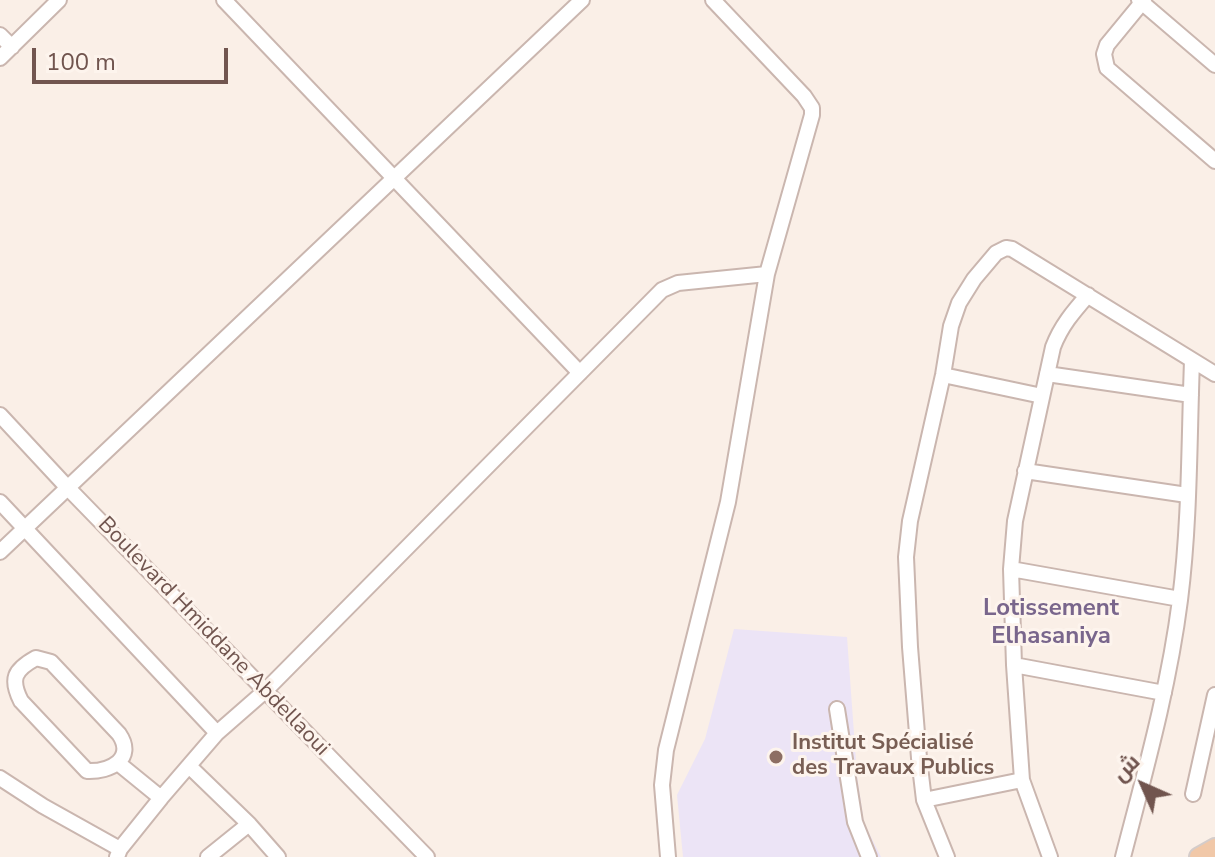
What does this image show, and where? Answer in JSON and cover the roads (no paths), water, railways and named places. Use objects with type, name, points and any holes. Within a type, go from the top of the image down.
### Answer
[{"type":"main road","points":[[1199,857],[1215,848]]},
{"type":"street","points":[[224,0],[580,373]]},
{"type":"street","points":[[0,552],[582,0]]},
{"type":"street","points":[[668,857],[662,785],[666,750],[728,502],[767,274],[812,115],[812,108],[804,96],[713,0]]},
{"type":"street","points":[[0,58],[54,1]]},
{"type":"street","points":[[1215,65],[1142,1],[1107,45],[1104,54],[1107,68],[1215,161]]},
{"type":"street","points":[[0,35],[12,47]]},
{"type":"street","points":[[947,857],[924,800],[910,647],[906,557],[910,521],[951,326],[959,303],[996,253],[1006,248],[1012,249],[1215,374]]},
{"type":"street","points":[[0,778],[119,853],[217,733],[265,691],[657,295],[678,283],[767,274]]},
{"type":"street","points":[[1050,857],[1022,780],[1011,569],[1015,521],[1058,333],[1088,295]]},
{"type":"street","points":[[1123,857],[1164,693],[1180,599],[1192,361]]},
{"type":"street","points":[[1047,374],[1191,395]]},
{"type":"street","points":[[943,375],[1042,396]]},
{"type":"street","name":"Boulevard Hmiddane Abdellaoui","points":[[0,415],[427,857]]},
{"type":"street","points":[[1025,471],[1187,495]]},
{"type":"street","points":[[0,502],[217,733]]},
{"type":"street","points":[[1011,569],[1180,599]]},
{"type":"street","points":[[36,658],[51,662],[109,723],[123,741],[125,749],[118,763],[109,769],[96,771],[87,771],[79,764],[21,701],[14,681],[25,664],[36,658]]},
{"type":"street","points":[[1014,665],[1164,693]]},
{"type":"street","points":[[1193,794],[1215,695]]},
{"type":"street","points":[[837,709],[855,822],[869,857]]},
{"type":"street","points":[[118,763],[161,798]]},
{"type":"street","points":[[189,766],[278,857]]},
{"type":"street","points":[[924,800],[1022,780]]},
{"type":"street","points":[[210,856],[249,824]]},
{"type":"place","name":"Institut Spécialisé des Travaux Publics","points":[[776,757]]},
{"type":"district","name":"Lotissement Elhasaniya","points":[[1051,623]]}]
